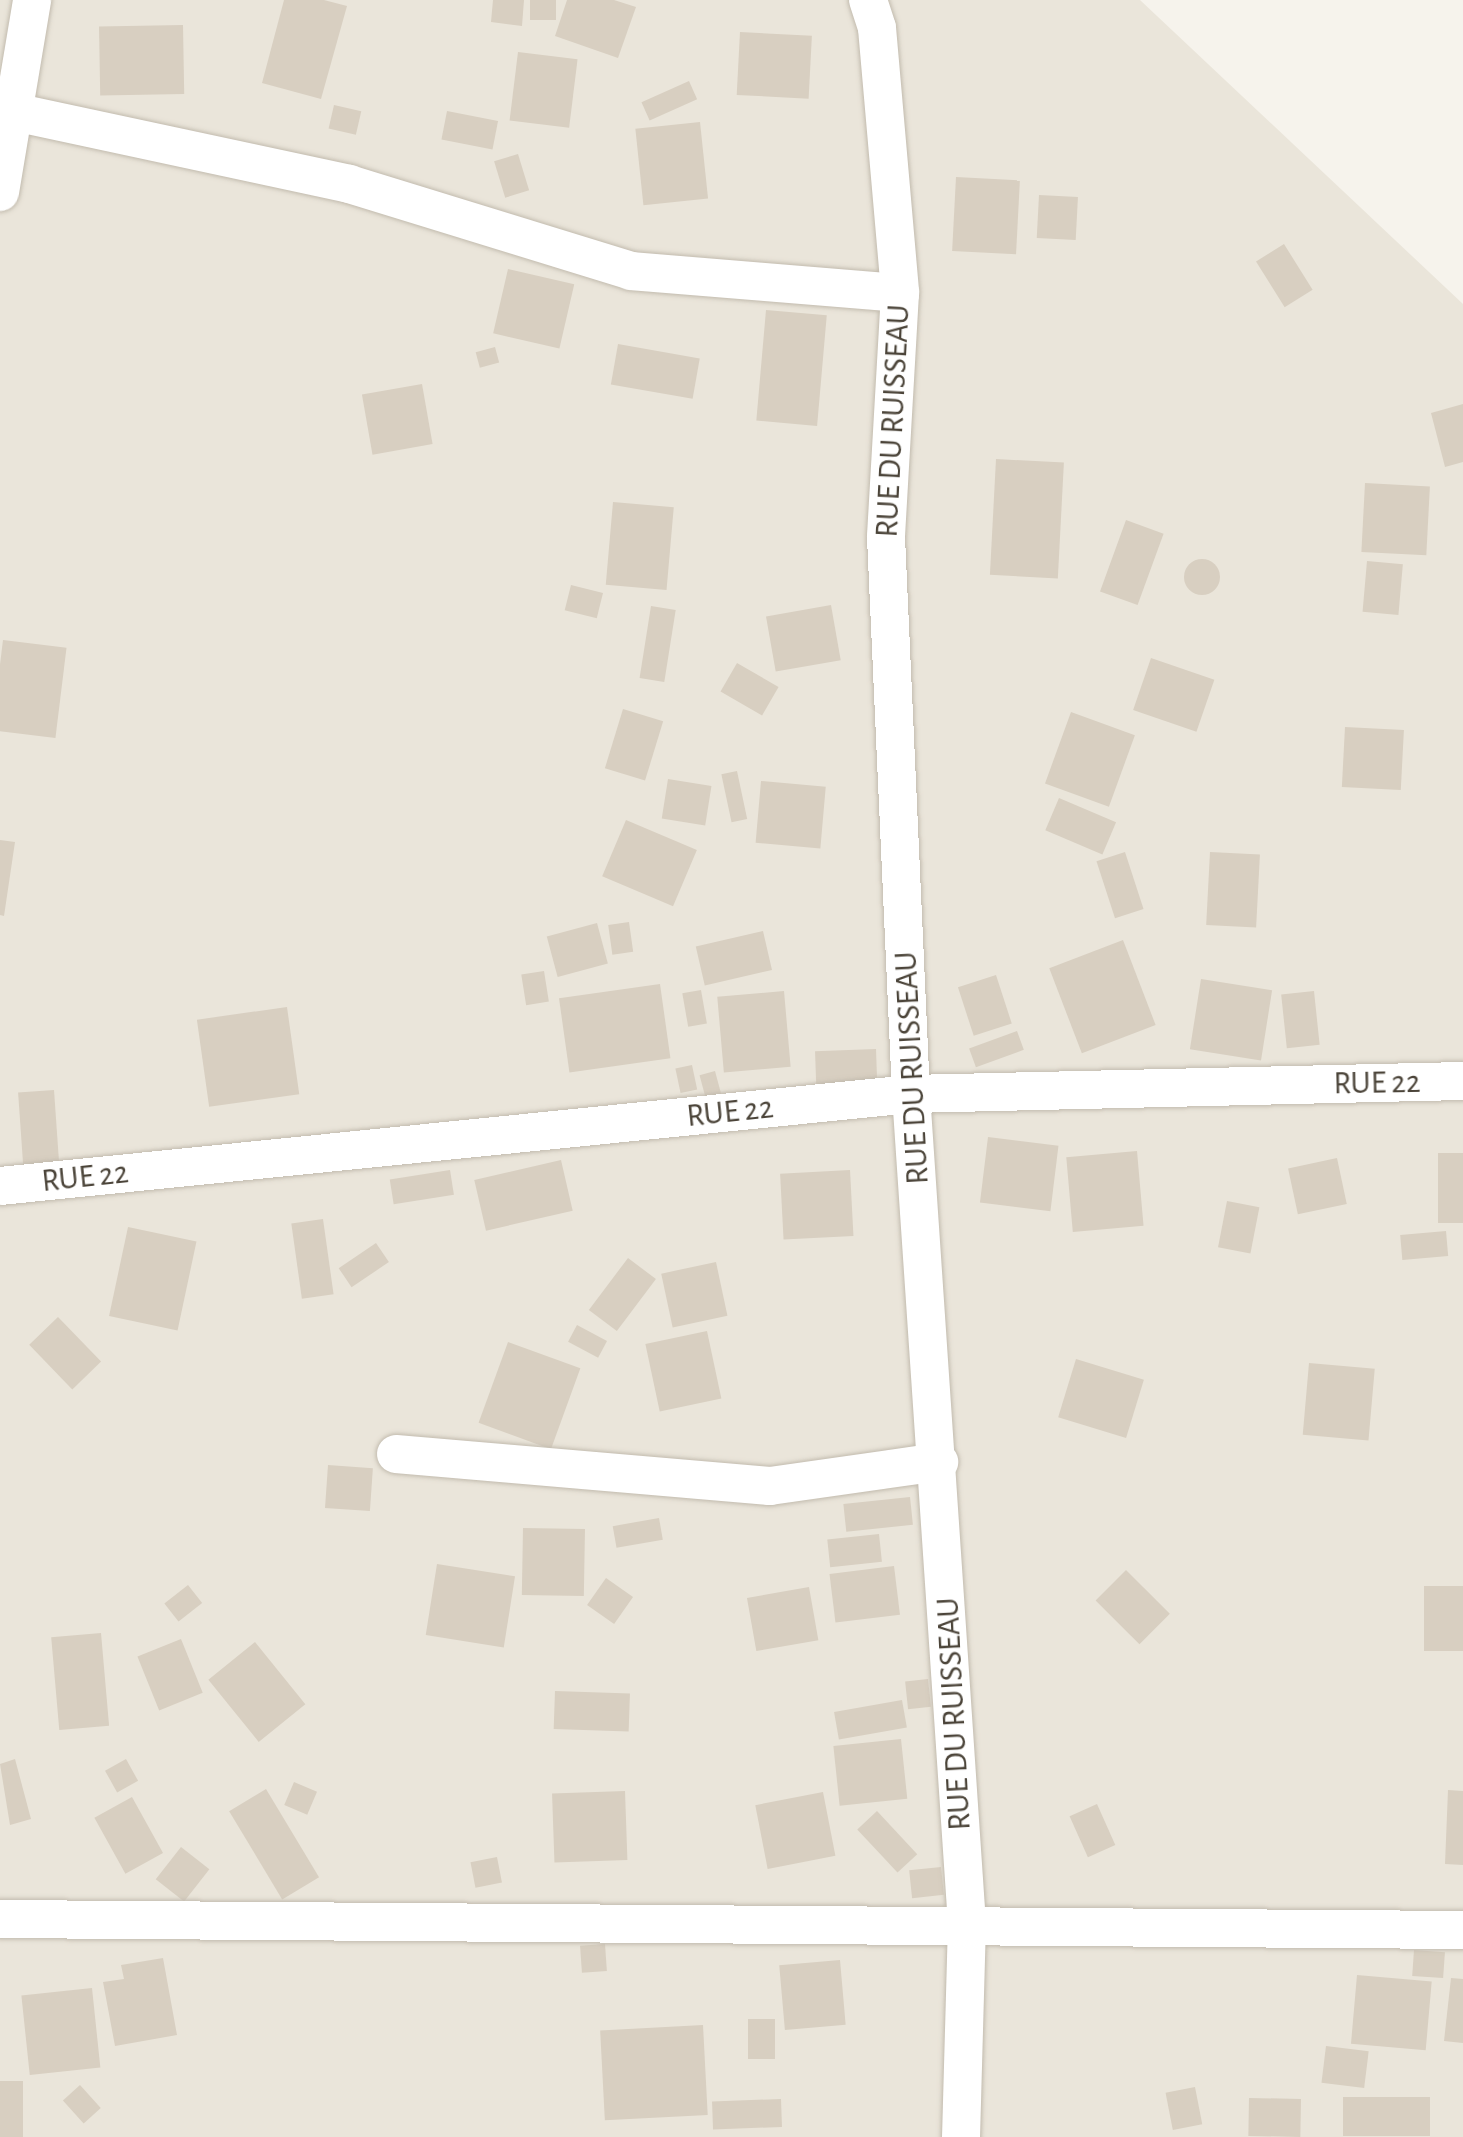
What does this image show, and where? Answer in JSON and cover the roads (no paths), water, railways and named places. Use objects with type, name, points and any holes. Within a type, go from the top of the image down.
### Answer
[{"type":"street","points":[[0,192],[32,0]]},
{"type":"street","name":"RUE DU RUISSEAU","points":[[868,0],[877,28],[900,293],[886,537],[911,1094],[939,1462],[967,1923],[961,2137]]},
{"type":"street","points":[[14,112],[349,184],[631,271],[900,293]]},
{"type":"street","name":"RUE 22","points":[[0,1186],[911,1094],[1463,1081]]},
{"type":"street","points":[[396,1454],[770,1486],[939,1462]]},
{"type":"street","points":[[0,1919],[967,1923],[1463,1930]]}]
